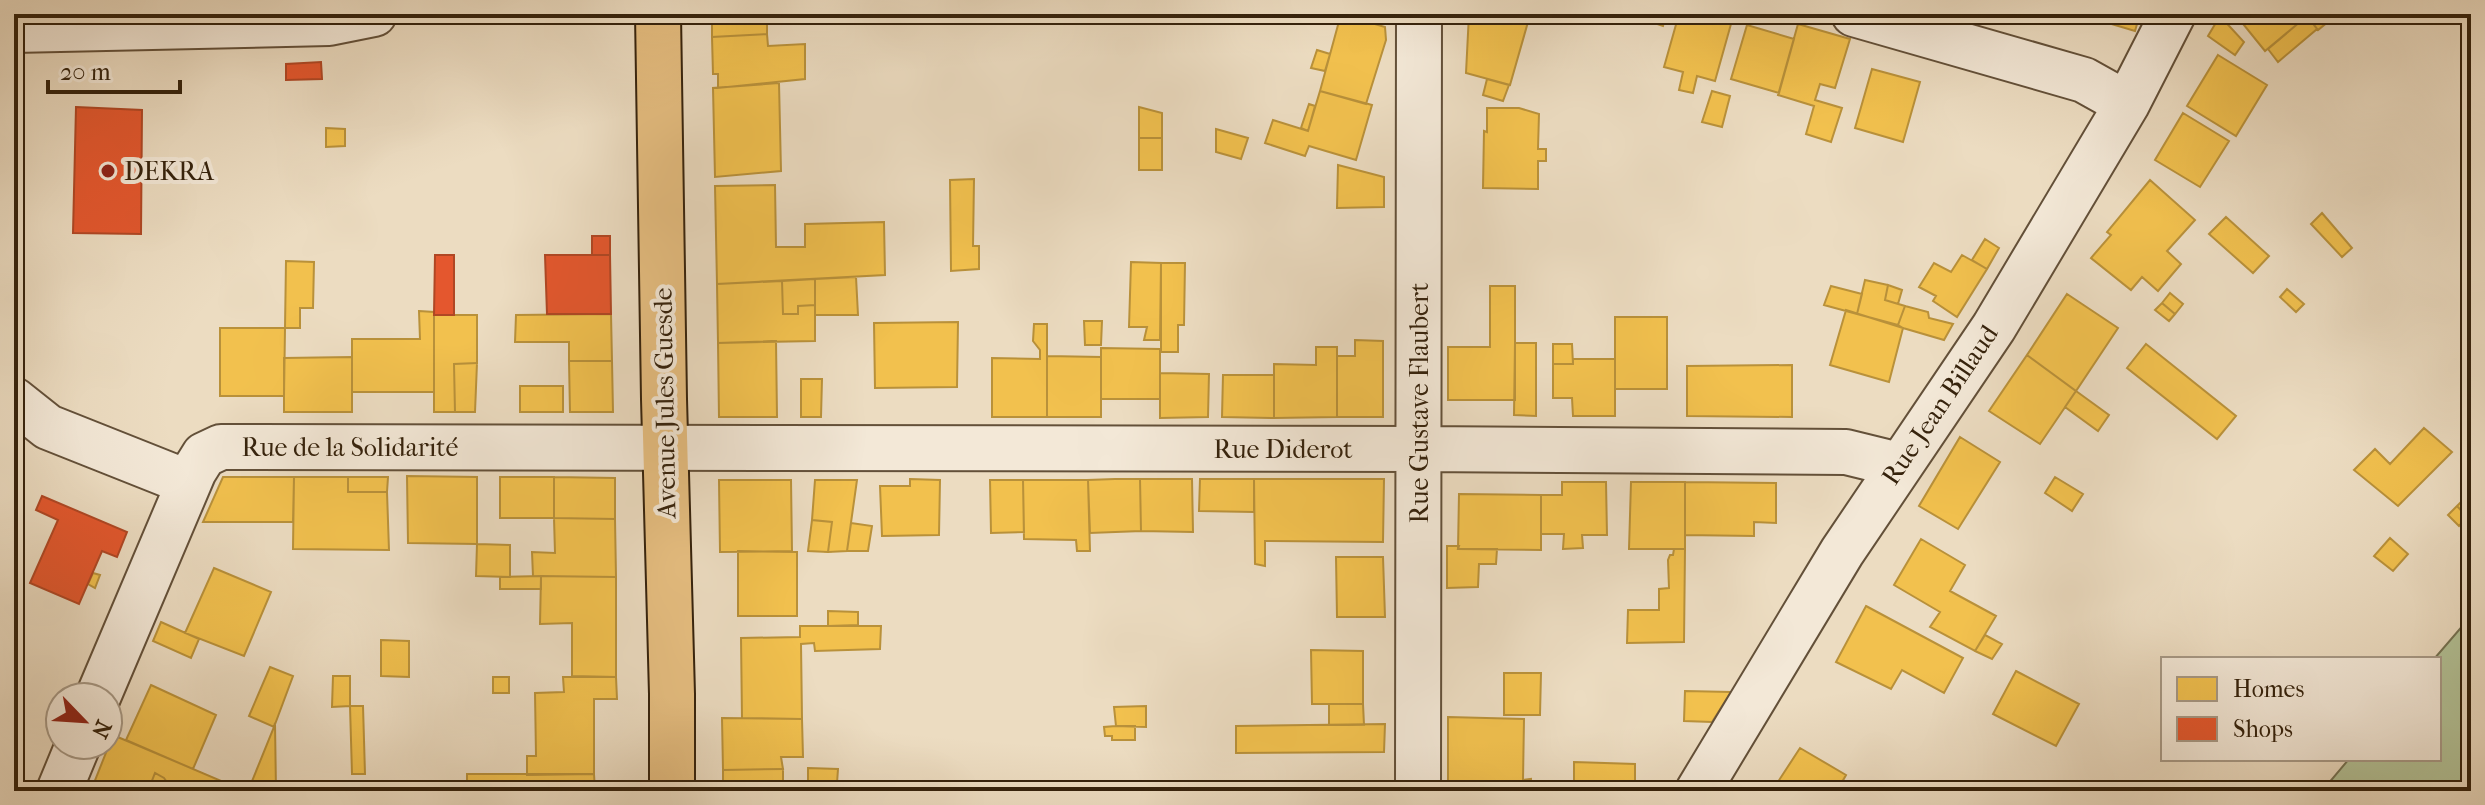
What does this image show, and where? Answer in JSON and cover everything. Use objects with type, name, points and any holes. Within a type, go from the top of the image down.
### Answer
[{"type":"main road","name":"Avenue Jules Guesde","points":[[658,14],[672,791]]},
{"type":"street","points":[[14,30],[114,21],[329,23],[374,14]]},
{"type":"street","name":"Rue Gustave Flaubert","points":[[1418,791],[1419,14]]},
{"type":"street","points":[[1854,14],[2084,80],[2127,104]]},
{"type":"street","name":"Rue Jean Billaud","points":[[1698,791],[1842,552],[1994,327],[2127,104],[2173,14]]},
{"type":"street","points":[[14,400],[48,427],[189,483]]},
{"type":"street","name":"Rue de la Solidarité","points":[[105,681],[189,483],[204,455],[221,447],[665,448]]},
{"type":"street","name":"Rue Diderot","points":[[665,448],[1846,452],[1899,465]]},
{"type":"street","points":[[59,791],[71,761]]},
{"type":"green space","points":[[2471,616],[2471,791],[2322,791],[2347,761],[2441,761],[2441,657],[2436,657]]},
{"type":"building: Homes","points":[[712,14],[767,14],[767,34],[712,37]]},
{"type":"building: Homes","points":[[777,14],[796,14],[794,22],[776,19]]},
{"type":"building: Homes","points":[[1341,14],[1385,27],[1386,40],[1366,104],[1320,91]]},
{"type":"building: Homes","points":[[1469,14],[1498,14],[1528,22],[1510,85],[1466,73]]},
{"type":"building: Homes","points":[[1644,14],[1666,14],[1663,26],[1642,19]]},
{"type":"building: Homes","points":[[1679,14],[1693,14],[1731,24],[1715,81],[1697,76],[1693,93],[1679,90],[1683,72],[1664,67]]},
{"type":"building: Homes","points":[[2078,14],[2140,14],[2135,31]]},
{"type":"building: Homes","points":[[2235,14],[2306,14],[2307,16],[2265,51]]},
{"type":"building: Homes","points":[[2306,14],[2332,14],[2334,17],[2318,30]]},
{"type":"building: Homes","points":[[2220,16],[2244,42],[2235,55],[2208,36]]},
{"type":"building: Homes","points":[[2307,16],[2317,29],[2278,62],[2268,49]]},
{"type":"building: Homes","points":[[1798,24],[1850,39],[1835,88],[1820,84],[1815,100],[1842,108],[1831,142],[1806,134],[1814,106],[1778,95]]},
{"type":"building: Homes","points":[[1747,25],[1794,39],[1779,93],[1731,79]]},
{"type":"building: Homes","points":[[767,34],[768,46],[805,44],[805,79],[718,88],[718,74],[713,74],[712,37]]},
{"type":"building: Homes","points":[[1317,50],[1330,54],[1325,71],[1311,68]]},
{"type":"building: Homes","points":[[2218,55],[2267,85],[2236,136],[2187,106]]},
{"type":"building: Homes","points":[[1872,69],[1920,82],[1903,142],[1855,128]]},
{"type":"building: Homes","points":[[1487,79],[1509,85],[1503,101],[1483,95]]},
{"type":"building: Homes","points":[[779,83],[781,171],[715,177],[713,88]]},
{"type":"building: Homes","points":[[1320,91],[1372,105],[1356,160],[1309,146],[1305,156],[1265,143],[1273,120],[1308,131]]},
{"type":"building: Homes","points":[[1712,91],[1730,96],[1722,127],[1702,122]]},
{"type":"building: Homes","points":[[1309,104],[1315,106],[1308,131],[1301,128]]},
{"type":"building: Homes","points":[[1139,107],[1162,113],[1162,138],[1139,138]]},
{"type":"building: Homes","points":[[1487,108],[1519,108],[1539,114],[1538,149],[1546,149],[1546,161],[1538,161],[1538,189],[1483,188]]},
{"type":"building: Homes","points":[[2183,113],[2229,141],[2200,187],[2155,160]]},
{"type":"building: Homes","points":[[326,128],[345,129],[345,146],[326,147]]},
{"type":"building: Homes","points":[[1216,129],[1248,138],[1241,159],[1216,152]]},
{"type":"building: Homes","points":[[1139,138],[1162,138],[1162,170],[1139,170]]},
{"type":"building: Homes","points":[[1338,165],[1384,177],[1384,207],[1337,208]]},
{"type":"building: Homes","points":[[974,179],[973,246],[979,246],[979,269],[951,271],[950,180]]},
{"type":"building: Homes","points":[[2150,180],[2195,220],[2167,251],[2181,264],[2158,291],[2142,277],[2131,290],[2091,258],[2111,235],[2107,232]]},
{"type":"building: Homes","points":[[775,185],[776,247],[805,247],[805,224],[884,222],[885,275],[717,284],[715,186]]},
{"type":"building: Homes","points":[[2322,213],[2352,248],[2342,257],[2311,224]]},
{"type":"building: Homes","points":[[2226,217],[2269,256],[2253,273],[2209,234]]},
{"type":"building: Homes","points":[[1985,239],[1999,248],[1987,269],[1972,260]]},
{"type":"building: Homes","points":[[1962,255],[1987,269],[1957,317],[1933,301],[1936,296],[1919,287],[1934,263],[1951,272]]},
{"type":"building: Homes","points":[[286,261],[314,262],[313,308],[300,308],[300,328],[285,328]]},
{"type":"building: Homes","points":[[1131,262],[1161,263],[1160,340],[1144,340],[1147,327],[1129,327]]},
{"type":"building: Homes","points":[[1161,263],[1185,263],[1184,325],[1178,325],[1178,352],[1161,352]]},
{"type":"building: Homes","points":[[856,277],[858,315],[815,315],[815,279]]},
{"type":"building: Homes","points":[[815,279],[815,305],[798,306],[798,314],[783,314],[782,281]]},
{"type":"building: Homes","points":[[1865,280],[1888,285],[1885,300],[1905,306],[1898,325],[1857,314]]},
{"type":"building: Homes","points":[[782,281],[783,314],[798,314],[798,306],[815,305],[815,341],[718,343],[717,284]]},
{"type":"building: Homes","points":[[1888,285],[1902,290],[1898,304],[1885,300]]},
{"type":"building: Homes","points":[[1490,286],[1515,286],[1515,400],[1448,400],[1448,347],[1490,347]]},
{"type":"building: Homes","points":[[1831,286],[1862,294],[1857,314],[1824,305]]},
{"type":"building: Homes","points":[[2287,289],[2304,304],[2296,312],[2280,297]]},
{"type":"building: Homes","points":[[2170,293],[2183,304],[2175,314],[2162,303]]},
{"type":"building: Homes","points":[[2067,294],[2118,328],[2076,391],[2027,355]]},
{"type":"building: Homes","points":[[2162,303],[2175,314],[2169,321],[2155,310]]},
{"type":"building: Homes","points":[[1905,306],[1928,312],[1929,318],[1953,324],[1944,340],[1898,325]]},
{"type":"building: Homes","points":[[1846,310],[1903,328],[1889,382],[1830,365]]},
{"type":"building: Homes","points":[[419,311],[434,312],[434,392],[352,392],[352,339],[420,339]]},
{"type":"building: Homes","points":[[611,314],[612,361],[569,361],[569,342],[515,342],[516,315]]},
{"type":"building: Homes","points":[[434,315],[477,315],[477,363],[454,364],[455,412],[434,412]]},
{"type":"building: Homes","points":[[1615,317],[1667,317],[1667,389],[1615,389]]},
{"type":"building: Homes","points":[[1084,321],[1102,321],[1101,345],[1085,345]]},
{"type":"building: Homes","points":[[958,322],[957,387],[875,388],[874,323]]},
{"type":"building: Homes","points":[[1034,324],[1047,324],[1047,417],[992,417],[992,358],[1040,359],[1040,350],[1033,341]]},
{"type":"building: Homes","points":[[220,328],[285,328],[284,396],[220,396]]},
{"type":"building: Homes","points":[[1355,340],[1383,341],[1383,417],[1337,417],[1337,356],[1355,356]]},
{"type":"building: Homes","points":[[776,341],[777,417],[719,417],[718,343]]},
{"type":"building: Homes","points":[[1515,343],[1536,343],[1536,416],[1514,415]]},
{"type":"building: Homes","points":[[1553,344],[1572,344],[1573,364],[1553,364]]},
{"type":"building: Homes","points":[[2146,344],[2236,416],[2217,439],[2127,368]]},
{"type":"building: Homes","points":[[1316,347],[1337,347],[1337,417],[1274,418],[1274,364],[1316,365]]},
{"type":"building: Homes","points":[[1101,348],[1160,349],[1160,399],[1101,399]]},
{"type":"building: Homes","points":[[2027,355],[2076,391],[2040,444],[1989,411]]},
{"type":"building: Homes","points":[[1047,356],[1101,357],[1101,417],[1047,417]]},
{"type":"building: Homes","points":[[352,357],[352,412],[284,412],[284,358]]},
{"type":"building: Homes","points":[[1573,359],[1615,359],[1615,416],[1573,416],[1572,398],[1553,398],[1553,364],[1573,364]]},
{"type":"building: Homes","points":[[569,361],[612,361],[613,412],[570,412]]},
{"type":"building: Homes","points":[[477,363],[475,412],[455,412],[454,364]]},
{"type":"building: Homes","points":[[1792,365],[1792,417],[1687,416],[1687,366]]},
{"type":"building: Homes","points":[[1160,373],[1209,374],[1208,417],[1160,418]]},
{"type":"building: Homes","points":[[1223,375],[1274,375],[1274,418],[1222,417]]},
{"type":"building: Homes","points":[[801,379],[822,379],[821,417],[801,417]]},
{"type":"building: Homes","points":[[520,386],[563,386],[563,412],[520,412]]},
{"type":"building: Homes","points":[[2076,391],[2109,415],[2098,431],[2065,407]]},
{"type":"building: Homes","points":[[2424,428],[2452,452],[2398,506],[2354,470],[2375,449],[2390,464]]},
{"type":"building: Homes","points":[[1960,437],[2000,462],[1958,529],[1919,506]]},
{"type":"building: Homes","points":[[407,476],[477,477],[477,544],[408,543]]},
{"type":"building: Homes","points":[[223,477],[294,477],[293,522],[203,522]]},
{"type":"building: Homes","points":[[294,477],[348,477],[348,492],[387,492],[389,550],[293,549]]},
{"type":"building: Homes","points":[[348,477],[388,477],[387,492],[348,492]]},
{"type":"building: Homes","points":[[500,477],[554,477],[554,518],[500,518]]},
{"type":"building: Homes","points":[[554,477],[615,478],[615,519],[554,518]]},
{"type":"building: Homes","points":[[2055,477],[2083,494],[2072,511],[2045,493]]},
{"type":"building: Homes","points":[[910,479],[940,480],[939,535],[882,536],[880,486],[910,486]]},
{"type":"building: Homes","points":[[1140,479],[1141,531],[1090,533],[1088,480]]},
{"type":"building: Homes","points":[[1140,479],[1192,479],[1193,532],[1141,531]]},
{"type":"building: Homes","points":[[1200,479],[1254,479],[1254,512],[1199,511]]},
{"type":"building: Homes","points":[[1254,479],[1384,479],[1383,542],[1265,541],[1265,566],[1255,564]]},
{"type":"building: Homes","points":[[719,480],[791,480],[792,551],[720,552]]},
{"type":"building: Homes","points":[[815,480],[857,480],[847,551],[828,552],[832,522],[812,520]]},
{"type":"building: Homes","points":[[990,480],[1023,480],[1024,532],[991,533]]},
{"type":"building: Homes","points":[[1023,480],[1088,480],[1090,551],[1077,551],[1076,540],[1024,539]]},
{"type":"building: Homes","points":[[1562,482],[1606,482],[1607,535],[1582,535],[1583,548],[1563,549],[1564,534],[1541,534],[1541,495],[1562,495]]},
{"type":"building: Homes","points":[[1631,482],[1685,482],[1685,549],[1629,549]]},
{"type":"building: Homes","points":[[1685,482],[1776,483],[1776,523],[1754,522],[1754,536],[1685,535]]},
{"type":"building: Homes","points":[[2471,492],[2471,521],[2457,506]]},
{"type":"building: Homes","points":[[1459,494],[1541,495],[1541,550],[1458,549]]},
{"type":"building: Homes","points":[[2457,506],[2467,517],[2459,526],[2448,515]]},
{"type":"building: Homes","points":[[554,518],[615,519],[616,577],[533,576],[532,552],[555,553]]},
{"type":"building: Homes","points":[[812,520],[832,522],[828,552],[808,551]]},
{"type":"building: Homes","points":[[851,523],[872,526],[868,551],[847,551]]},
{"type":"building: Homes","points":[[2390,538],[2408,554],[2393,571],[2374,556]]},
{"type":"building: Homes","points":[[1921,539],[1965,565],[1950,591],[1996,616],[1975,651],[1930,627],[1940,612],[1894,585]]},
{"type":"building: Homes","points":[[477,544],[510,545],[510,577],[476,576]]},
{"type":"building: Homes","points":[[1447,546],[1497,549],[1496,564],[1479,564],[1478,587],[1447,588]]},
{"type":"building: Homes","points":[[1674,549],[1685,549],[1684,642],[1627,643],[1628,610],[1659,610],[1659,589],[1669,588],[1668,560]]},
{"type":"building: Homes","points":[[738,551],[797,552],[797,616],[738,616]]},
{"type":"building: Homes","points":[[1336,557],[1383,557],[1385,617],[1337,617]]},
{"type":"building: Homes","points":[[214,568],[271,592],[244,656],[185,633]]},
{"type":"building: Homes","points":[[93,573],[100,575],[95,588],[88,584]]},
{"type":"building: Homes","points":[[541,576],[616,577],[616,677],[572,676],[572,623],[540,624]]},
{"type":"building: Homes","points":[[541,576],[541,589],[500,589],[500,577]]},
{"type":"building: Homes","points":[[1866,606],[1963,658],[1944,693],[1902,670],[1891,689],[1836,662]]},
{"type":"building: Homes","points":[[828,611],[858,612],[858,625],[828,626]]},
{"type":"building: Homes","points":[[161,622],[199,639],[191,658],[153,641]]},
{"type":"building: Homes","points":[[800,626],[881,626],[880,649],[815,651],[814,643],[801,644],[802,719],[742,718],[741,638],[800,637]]},
{"type":"building: Homes","points":[[1985,635],[2002,644],[1992,659],[1975,651]]},
{"type":"building: Homes","points":[[381,640],[409,641],[409,677],[381,676]]},
{"type":"building: Homes","points":[[1311,650],[1363,651],[1363,704],[1312,704]]},
{"type":"building: Homes","points":[[270,667],[293,676],[274,727],[249,716]]},
{"type":"building: Homes","points":[[2016,671],[2079,704],[2056,746],[1993,714]]},
{"type":"building: Homes","points":[[1504,673],[1541,673],[1540,715],[1504,715]]},
{"type":"building: Homes","points":[[333,676],[350,676],[350,706],[332,707]]},
{"type":"building: Homes","points":[[493,677],[509,677],[509,693],[493,693]]},
{"type":"building: Homes","points":[[563,677],[616,677],[617,699],[594,699],[594,774],[527,775],[527,756],[536,756],[535,693],[564,692]]},
{"type":"building: Homes","points":[[151,685],[216,715],[193,769],[126,740]]},
{"type":"building: Homes","points":[[1685,691],[1731,692],[1712,722],[1684,721]]},
{"type":"building: Homes","points":[[1329,704],[1363,704],[1364,725],[1329,725]]},
{"type":"building: Homes","points":[[350,706],[363,706],[365,774],[352,774]]},
{"type":"building: Homes","points":[[1146,706],[1146,727],[1116,726],[1114,707]]},
{"type":"building: Homes","points":[[1448,717],[1524,719],[1523,780],[1531,779],[1531,791],[1448,791]]},
{"type":"building: Homes","points":[[722,718],[802,719],[803,757],[781,757],[783,769],[723,770]]},
{"type":"building: Homes","points":[[275,723],[276,791],[248,791],[274,727]]},
{"type":"building: Homes","points":[[1385,724],[1384,752],[1236,753],[1236,726]]},
{"type":"building: Homes","points":[[1135,726],[1135,740],[1112,740],[1112,736],[1105,736],[1104,727]]},
{"type":"building: Homes","points":[[124,740],[226,783],[223,791],[179,791],[155,773],[148,791],[99,791],[92,788],[103,761],[124,761]]},
{"type":"building: Homes","points":[[1800,748],[1846,775],[1837,791],[1772,791]]},
{"type":"building: Homes","points":[[1574,762],[1635,764],[1635,791],[1574,791]]},
{"type":"building: Homes","points":[[808,768],[838,769],[837,783],[808,784]]},
{"type":"building: Homes","points":[[783,769],[783,791],[723,791],[723,770]]},
{"type":"building: Homes","points":[[155,773],[164,778],[170,791],[148,791]]},
{"type":"building: Homes","points":[[467,774],[594,774],[595,791],[542,791],[542,787],[526,787],[526,791],[467,791]]},
{"type":"building: Shops","points":[[321,62],[322,79],[286,80],[286,64]]},
{"type":"building: Shops","name":"DEKRA","points":[[76,107],[142,110],[141,234],[73,233]]},
{"type":"building: Shops","points":[[592,236],[610,236],[610,255],[592,255]]},
{"type":"building: Shops","points":[[435,255],[454,255],[454,315],[434,315]]},
{"type":"building: Shops","points":[[545,255],[610,255],[611,314],[547,314]]},
{"type":"building: Shops","points":[[42,496],[127,532],[117,557],[102,551],[79,604],[30,583],[58,520],[36,510]]},
{"type":"place","name":"DEKRA","points":[[108,171]]}]
